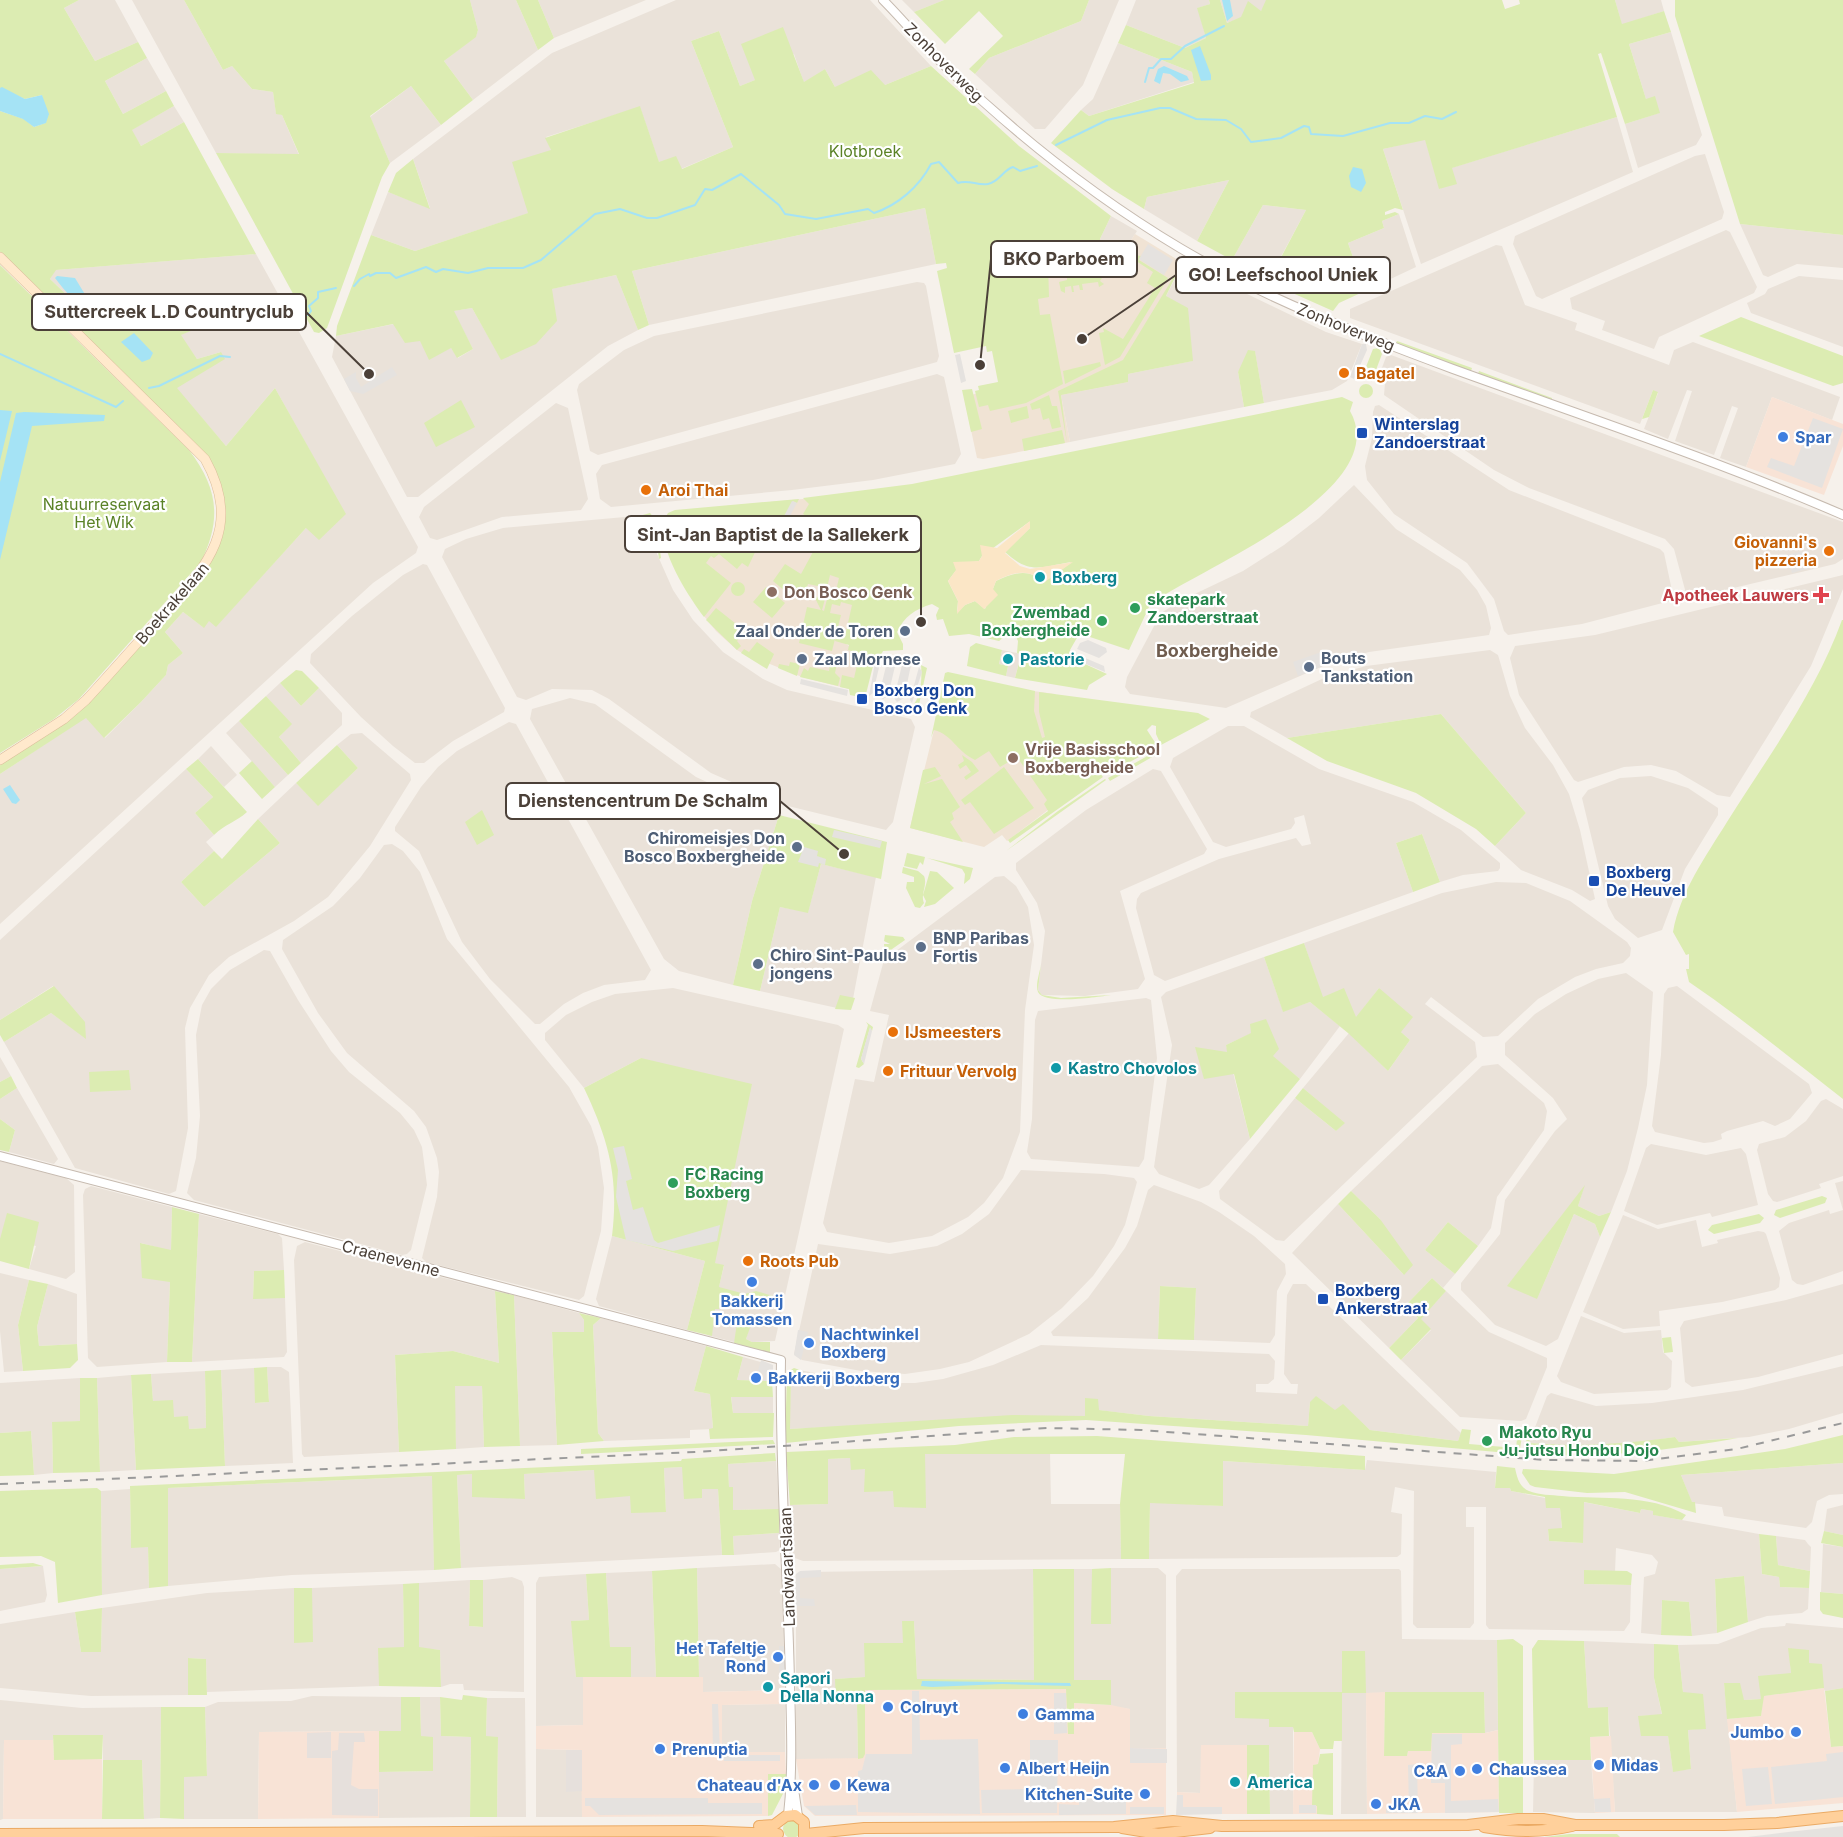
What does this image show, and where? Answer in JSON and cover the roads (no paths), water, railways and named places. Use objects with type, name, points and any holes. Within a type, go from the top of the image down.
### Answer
[{"type":"main road","name":"Boekrakelaan","points":[[0,257],[204,459],[215,477],[221,514],[218,539],[208,563],[86,700],[64,719],[0,760]]},
{"type":"main road","points":[[797,1818],[805,1835],[821,1830],[864,1828],[1114,1827],[1157,1821],[1222,1826],[1468,1825],[1529,1819],[1575,1825],[1752,1824],[1843,1815]]},
{"type":"main road","points":[[0,1834],[779,1832],[797,1818],[864,1828]]},
{"type":"main road","points":[[1529,1819],[1535,1826],[1529,1832]]},
{"type":"main road","points":[[1157,1821],[1154,1828],[1158,1834]]},
{"type":"main road","points":[[1173,1821],[1177,1827],[1175,1833]]},
{"type":"main road","points":[[1468,1825],[1529,1832],[1575,1825]]},
{"type":"main road","points":[[1114,1827],[1158,1834],[1222,1826]]},
{"type":"street","name":"Zonhoverweg","points":[[883,0],[945,66],[1050,159],[1121,211],[1224,273],[1311,314],[1374,340],[1816,501],[1843,508]]},
{"type":"street","name":"Zonhoverweg","points":[[1816,501],[1843,515]]},
{"type":"street","name":"Craenevenne","points":[[0,1156],[781,1360]]},
{"type":"street","name":"Landwaartslaan","points":[[781,1360],[780,1437],[788,1566],[792,1773],[797,1818]]},
{"type":"water","points":[[1222,0],[1230,0],[1233,16],[1227,21]]},
{"type":"water","points":[[1200,46],[1211,80],[1201,81],[1191,50]]},
{"type":"water","points":[[1164,66],[1187,76],[1189,80],[1181,82],[1170,74],[1163,73],[1160,84],[1154,81],[1158,69]]},
{"type":"water","points":[[0,88],[25,99],[42,95],[49,114],[46,123],[34,127],[23,119],[0,111]]},
{"type":"water","points":[[1353,167],[1362,169],[1366,183],[1361,192],[1351,187],[1349,176]]},
{"type":"water","points":[[57,276],[75,278],[86,296],[96,302],[100,309],[87,308],[74,300],[55,278]]},
{"type":"water","points":[[134,333],[153,353],[150,359],[142,362],[121,342]]},
{"type":"water","points":[[0,410],[12,411],[0,461]]},
{"type":"water","points":[[16,413],[105,415],[104,421],[32,426],[0,560],[0,482]]},
{"type":"water","points":[[10,785],[20,800],[16,804],[12,803],[3,789]]},
{"type":"water","points":[[922,1681],[1070,1683],[1071,1686],[1002,1684],[932,1687],[921,1686]]},
{"type":"waterway","points":[[1145,82],[1149,68],[1153,68],[1161,59],[1171,59],[1185,46],[1224,26]]},
{"type":"waterway","points":[[1056,145],[1107,120],[1160,108],[1170,108],[1196,119],[1226,120],[1241,129],[1251,142],[1281,138],[1304,126],[1309,127],[1311,134],[1343,136],[1390,123],[1409,123],[1425,116],[1442,119],[1456,112]]},
{"type":"waterway","points":[[354,286],[369,274],[370,276],[376,273],[390,273],[396,278],[426,267],[436,272],[443,269],[468,273],[488,268],[523,268],[541,260],[595,214],[620,209],[647,218],[657,218],[695,205],[705,189],[712,190],[741,174],[779,205],[785,214],[816,219],[868,209],[874,213],[883,210],[914,188],[931,164],[939,162],[958,183],[992,183],[1013,167],[1020,171],[1037,166]]},
{"type":"waterway","points":[[308,315],[311,311],[309,306],[318,298],[318,292],[336,288]]},
{"type":"waterway","points":[[0,354],[116,407],[123,401]]},
{"type":"waterway","points":[[149,388],[159,386],[220,356],[230,357]]},
{"type":"railway","points":[[0,1484],[695,1452],[1047,1428],[1141,1430],[1546,1460],[1642,1461],[1737,1449],[1843,1423]]},
{"type":"place","name":"GO! Leefschool Uniek","points":[[1082,339]]},
{"type":"place","name":"BKO Parboem","points":[[980,365]]},
{"type":"place","name":"Bagatel","points":[[1344,373]]},
{"type":"place","name":"Suttercreek L.D Countryclub","points":[[369,374]]},
{"type":"place","name":"Winterslag Zandoerstraat","points":[[1362,433]]},
{"type":"place","name":"Spar","points":[[1783,437]]},
{"type":"place","name":"Aroi Thai","points":[[646,490]]},
{"type":"place","name":"Giovanni's pizzeria","points":[[1829,551]]},
{"type":"place","name":"Boxberg","points":[[1040,577]]},
{"type":"place","name":"Don Bosco Genk","points":[[772,592]]},
{"type":"place","name":"Apotheek Lauwers","points":[[1821,595]]},
{"type":"place","name":"skatepark Zandoerstraat","points":[[1135,608]]},
{"type":"place","name":"Zwembad Boxbergheide","points":[[1102,621]]},
{"type":"place","name":"Sint-Jan Baptist de la Sallekerk","points":[[921,622]]},
{"type":"place","name":"Zaal Onder de Toren","points":[[905,631]]},
{"type":"place","name":"Zaal Mornese","points":[[802,659]]},
{"type":"place","name":"Pastorie","points":[[1008,659]]},
{"type":"place","name":"Bouts Tankstation","points":[[1309,667]]},
{"type":"place","name":"Boxberg Don Bosco Genk","points":[[862,699]]},
{"type":"place","name":"Vrije Basisschool Boxbergheide","points":[[1013,758]]},
{"type":"place","name":"Chiromeisjes Don Bosco Boxbergheide","points":[[797,847]]},
{"type":"place","name":"Dienstencentrum De Schalm","points":[[844,854]]},
{"type":"place","name":"Boxberg De Heuvel","points":[[1594,881]]},
{"type":"place","name":"BNP Paribas Fortis","points":[[921,947]]},
{"type":"place","name":"Chiro Sint-Paulus jongens","points":[[758,964]]},
{"type":"place","name":"IJsmeesters","points":[[893,1032]]},
{"type":"place","name":"Kastro Chovolos","points":[[1056,1068]]},
{"type":"place","name":"Frituur Vervolg","points":[[888,1071]]},
{"type":"place","name":"FC Racing Boxberg","points":[[673,1183]]},
{"type":"place","name":"Roots Pub","points":[[748,1261]]},
{"type":"place","name":"Bakkerij Tomassen","points":[[752,1282]]},
{"type":"place","name":"Boxberg Ankerstraat","points":[[1323,1299]]},
{"type":"place","name":"Nachtwinkel Boxberg","points":[[809,1343]]},
{"type":"place","name":"Bakkerij Boxberg","points":[[756,1378]]},
{"type":"place","name":"Makoto Ryu Ju-jutsu Honbu Dojo","points":[[1487,1441]]},
{"type":"place","name":"Het Tafeltje Rond","points":[[778,1657]]},
{"type":"place","name":"Sapori Della Nonna","points":[[768,1687]]},
{"type":"place","name":"Colruyt","points":[[888,1707]]},
{"type":"place","name":"Gamma","points":[[1023,1714]]},
{"type":"place","name":"Jumbo","points":[[1796,1732]]},
{"type":"place","name":"Prenuptia","points":[[660,1749]]},
{"type":"place","name":"Midas","points":[[1599,1765]]},
{"type":"place","name":"Albert Heijn","points":[[1005,1768]]},
{"type":"place","name":"Chaussea","points":[[1477,1769]]},
{"type":"place","name":"C&A","points":[[1460,1771]]},
{"type":"place","name":"America","points":[[1235,1782]]},
{"type":"place","name":"Chateau d'Ax","points":[[814,1785]]},
{"type":"place","name":"Kewa","points":[[835,1785]]},
{"type":"place","name":"Kitchen-Suite","points":[[1145,1794]]},
{"type":"place","name":"JKA","points":[[1376,1804]]},
{"type":"district","name":"Boxbergheide","points":[[1217,651]]},
{"type":"park label","name":"Klotbroek","points":[[865,151]]},
{"type":"park label","name":"Natuurreservaat Het Wik","points":[[104,513]]}]
